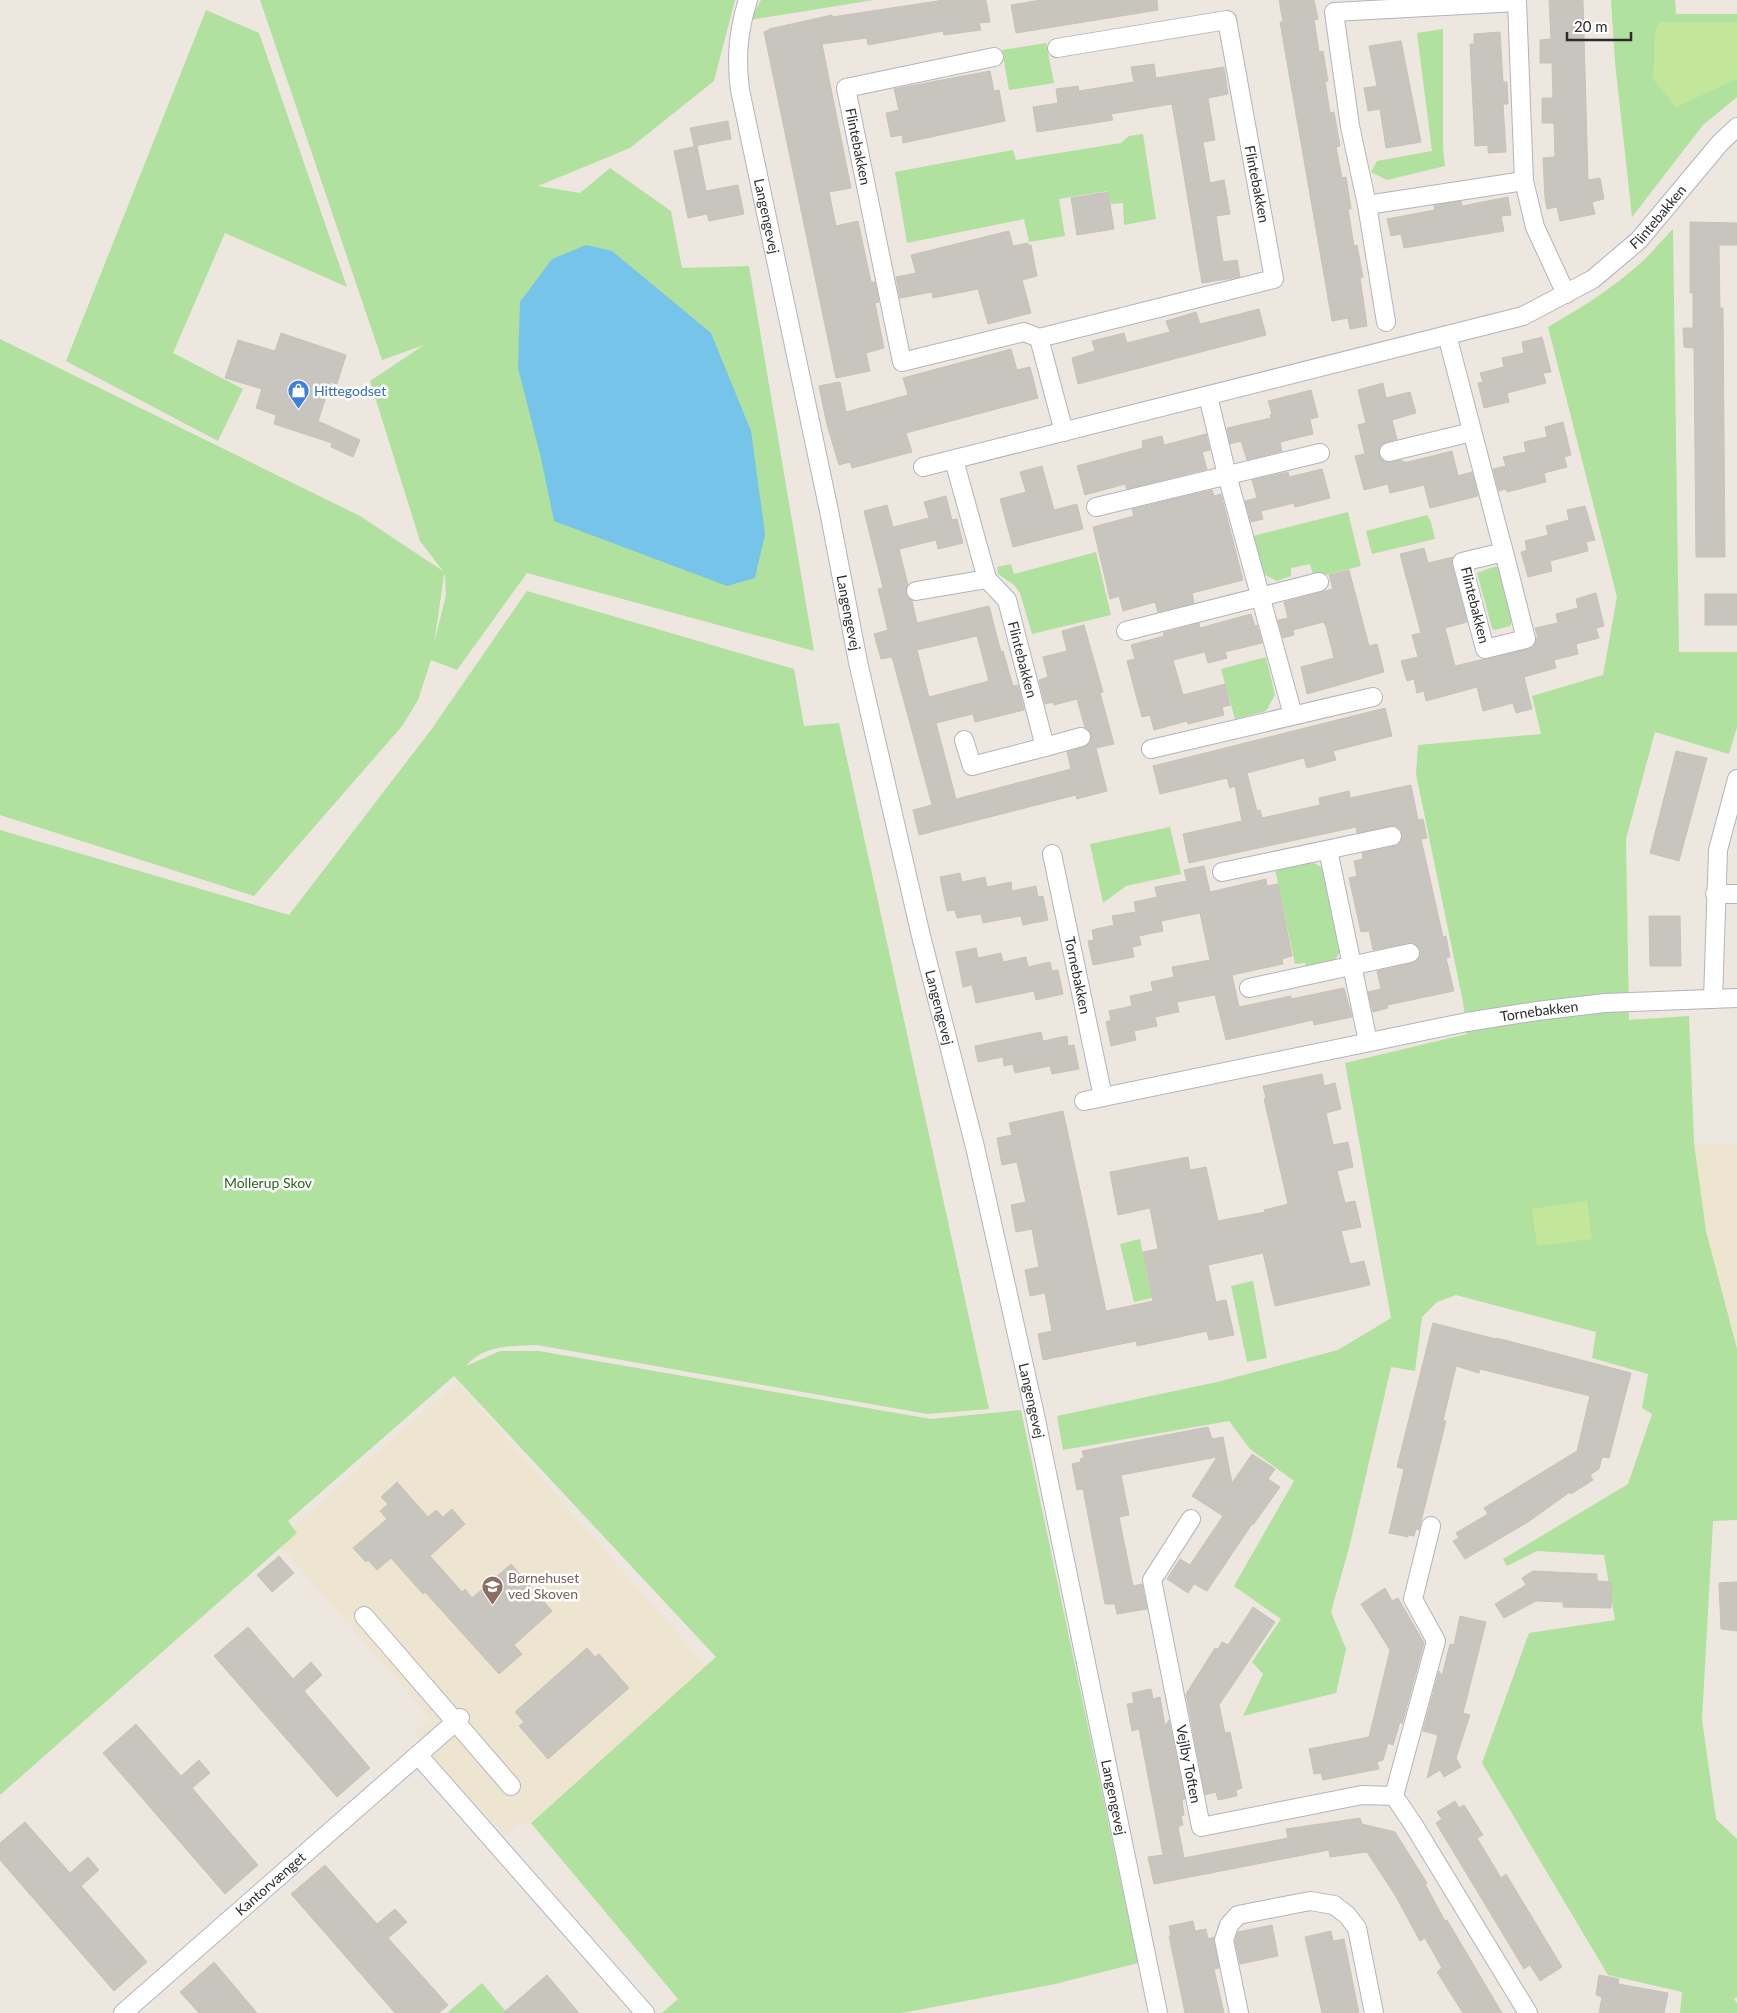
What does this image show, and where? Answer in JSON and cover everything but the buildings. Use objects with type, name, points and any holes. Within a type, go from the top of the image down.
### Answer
[{"type":"street","name":"Langengevej","points":[[748,0],[738,37],[736,64],[740,90],[829,511],[858,662],[921,936],[975,1147],[1035,1415],[1158,2013]]},
{"type":"street","points":[[1386,322],[1367,205],[1350,126],[1334,12],[1517,2],[1524,181],[1534,228],[1566,294]]},
{"type":"street","name":"Flintebakken","points":[[994,56],[846,88],[902,362],[1024,332],[1039,338],[1274,278],[1227,20],[1057,48]]},
{"type":"street","name":"Flintebakken","points":[[923,467],[1523,316],[1593,279],[1639,240],[1720,143],[1737,127]]},
{"type":"street","points":[[1367,205],[1524,181]]},
{"type":"street","name":"Flintebakken","points":[[1447,336],[1504,552],[1526,639],[1485,649],[1462,562],[1504,552]]},
{"type":"street","points":[[1039,338],[1064,432]]},
{"type":"street","points":[[1208,396],[1227,475],[1293,714]]},
{"type":"street","points":[[1389,452],[1472,432]]},
{"type":"street","points":[[1096,506],[1320,453]]},
{"type":"street","name":"Flintebakken","points":[[954,460],[987,579],[1006,600],[1045,747]]},
{"type":"street","points":[[916,591],[987,579]]},
{"type":"street","points":[[1126,631],[1319,582]]},
{"type":"street","points":[[1151,750],[1373,696]]},
{"type":"street","points":[[964,740],[972,766],[1081,737]]},
{"type":"street","points":[[1714,999],[1718,850],[1737,779]]},
{"type":"street","points":[[1222,872],[1392,836]]},
{"type":"street","points":[[1328,850],[1368,1042]]},
{"type":"street","name":"Tornebakken","points":[[1052,854],[1103,1097]]},
{"type":"street","points":[[1716,894],[1737,894]]},
{"type":"street","points":[[1249,988],[1410,953]]},
{"type":"street","name":"Tornebakken","points":[[1084,1101],[1320,1054],[1368,1042],[1468,1022],[1537,1011],[1605,1003],[1737,998]]},
{"type":"street","name":"Vejlby Toften","points":[[1191,1519],[1152,1580],[1201,1827],[1362,1795],[1394,1796]]},
{"type":"street","points":[[1431,1526],[1413,1599],[1436,1641],[1394,1796],[1409,1817],[1528,2013]]},
{"type":"street","points":[[364,1616],[457,1720],[511,1786]]},
{"type":"street","name":"Kantorvænget","points":[[123,2013],[457,1720]]},
{"type":"street","points":[[418,1755],[645,2013]]},
{"type":"street","points":[[1240,2013],[1224,1940],[1229,1926],[1238,1915],[1310,1901],[1334,1905],[1347,1915],[1357,1928],[1374,2013]]},
{"type":"shaded area","points":[[1694,1143],[1737,1144],[1737,1349],[1706,1231]]},
{"type":"shaded area","name":"Børnehuset ved Skoven","points":[[457,1382],[708,1668],[525,1826],[521,1821],[504,1836],[436,1761],[414,1733],[431,1719],[276,1541]]},
{"type":"green space","points":[[260,0],[735,0],[714,81],[630,148],[538,186],[580,193],[610,168],[671,211],[682,268],[749,266],[814,651],[527,573],[457,670],[431,660],[418,700],[403,725],[254,896],[0,815],[0,339],[360,516],[443,571],[420,541],[370,381],[424,345],[382,360]],"holes":[[[444,575],[446,595],[434,644]]]},
{"type":"green space","points":[[761,0],[874,0],[750,20]]},
{"type":"green space","points":[[1611,0],[1675,0],[1676,14],[1737,14],[1737,97],[1703,125],[1632,217],[1615,62]]},
{"type":"green space","points":[[206,10],[259,33],[347,287],[225,233],[173,353],[243,389],[218,441],[66,361]]},
{"type":"green space","points":[[1659,22],[1737,22],[1737,79],[1676,107],[1653,79],[1655,32]]},
{"type":"green space","points":[[1443,29],[1443,149],[1445,166],[1387,180],[1371,172],[1377,161],[1432,151],[1417,33]]},
{"type":"green space","points":[[1046,43],[1054,83],[1009,90],[1002,50]]},
{"type":"green space","points":[[1143,134],[1156,219],[1124,225],[1123,203],[1111,204],[1108,191],[1059,199],[1065,236],[1029,242],[1024,219],[907,243],[895,172],[1013,150],[1016,160],[1121,143],[1129,136]]},
{"type":"green space","points":[[1673,229],[1679,652],[1737,652],[1737,727],[1729,754],[1655,732],[1626,839],[1629,1020],[1689,1016],[1694,1143],[1706,1231],[1737,1349],[1737,1520],[1713,1521],[1702,1719],[1716,1819],[1737,1839],[1737,1997],[1734,1999],[1737,2003],[1737,2013],[1680,2013],[1682,1992],[1608,1975],[1482,1763],[1529,1633],[1615,1620],[1604,1555],[1537,1551],[1507,1566],[1503,1559],[1628,1484],[1652,1414],[1642,1408],[1648,1374],[1592,1358],[1596,1332],[1456,1295],[1437,1302],[1422,1317],[1415,1371],[1391,1367],[1350,1544],[1331,1612],[1346,1649],[1336,1693],[1243,1716],[1263,1674],[1252,1662],[1281,1619],[1234,1586],[1294,1481],[1250,1449],[1229,1421],[1063,1450],[1057,1416],[1217,1382],[1338,1350],[1391,1318],[1345,1063],[1467,1034],[1463,1002],[1416,774],[1418,745],[1541,734],[1532,696],[1603,675],[1617,597],[1548,327],[1622,279],[1644,260]]},
{"type":"green space","points":[[1348,512],[1361,566],[1314,578],[1310,564],[1291,568],[1291,576],[1277,581],[1263,574],[1253,536]]},
{"type":"green space","points":[[1427,515],[1431,522],[1435,539],[1372,554],[1366,531]]},
{"type":"green space","points":[[1096,552],[1111,615],[1032,634],[1020,593],[1014,585],[998,574],[997,567],[1011,564],[1014,574]]},
{"type":"green space","points":[[1493,567],[1501,569],[1513,619],[1510,626],[1494,630],[1477,573]]},
{"type":"green space","name":"Mollerup Skov","points":[[527,591],[794,669],[804,726],[839,723],[989,1409],[927,1414],[537,1345],[490,1350],[473,1359],[466,1366],[500,1351],[539,1351],[931,1419],[1021,1410],[1138,1963],[1055,1984],[902,2013],[662,2013],[678,1999],[531,1823],[716,1657],[454,1376],[288,1521],[297,1533],[0,1795],[0,830],[289,915],[431,730]]},
{"type":"green space","points":[[1266,657],[1275,695],[1266,711],[1235,719],[1221,669]]},
{"type":"green space","points":[[1170,827],[1181,874],[1126,886],[1103,903],[1090,844]]},
{"type":"green space","points":[[1309,860],[1323,868],[1341,950],[1333,963],[1307,969],[1305,963],[1295,964],[1275,869]]},
{"type":"green space","points":[[1587,1201],[1592,1239],[1537,1246],[1532,1209]]},
{"type":"green space","points":[[1140,1239],[1152,1298],[1134,1302],[1120,1244]]},
{"type":"green space","points":[[1253,1281],[1267,1358],[1247,1362],[1231,1286]]},
{"type":"green space","points":[[482,1983],[507,2013],[447,2013]]},
{"type":"water","points":[[586,245],[612,251],[711,333],[751,431],[765,534],[755,578],[727,586],[554,521],[541,458],[518,368],[520,302],[552,259]]},
{"type":"place","name":"Hittegodset","points":[[298,410]]},
{"type":"place","name":"Børnehuset ved Skoven","points":[[492,1605]]}]
